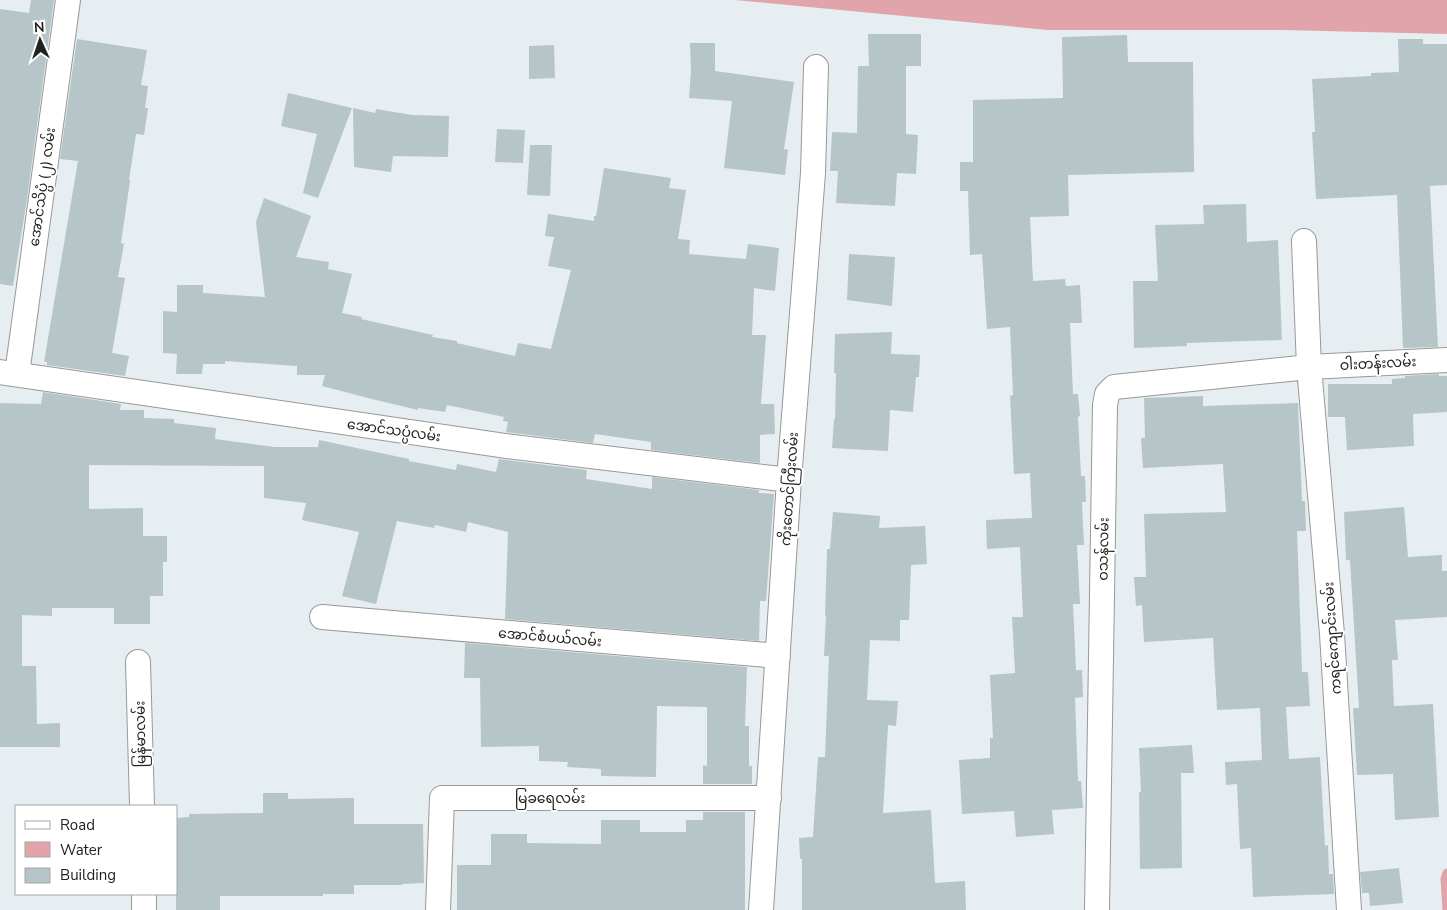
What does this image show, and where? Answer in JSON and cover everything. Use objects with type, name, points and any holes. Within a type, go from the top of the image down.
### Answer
[{"type":"street","name":"အောင်သိပ္ပံ (၂) လမ်း","points":[[8,373],[68,0]]},
{"type":"street","name":"ကိုးတောင်ကြီးလမ်း","points":[[761,910],[789,480],[813,173],[816,68]]},
{"type":"street","name":"ကရင်ကျောင်းလမ်း","points":[[1304,241],[1309,366],[1332,634],[1349,910]]},
{"type":"street","name":"ဝါးတန်းလမ်း","points":[[1309,366],[1447,360]]},
{"type":"street","name":"ဝသန်လမ်း","points":[[1097,910],[1105,405],[1107,394],[1114,387],[1309,366]]},
{"type":"street","name":"အောင်သပ္ပံလမ်း","points":[[8,373],[506,446],[789,480]]},
{"type":"street","name":"အောင်စံပယ်လမ်း","points":[[322,617],[778,656]]},
{"type":"street","name":"မြန်မာလမ်း","points":[[138,662],[142,805]]},
{"type":"street","name":"မြခရေလမ်း","points":[[438,910],[442,798],[769,798]]},
{"type":"street","points":[[144,895],[144,910]]},
{"type":"water","points":[[735,0],[1447,0],[1447,34],[1282,30],[1048,30]]},
{"type":"building","points":[[31,0],[54,0],[27,199],[13,286],[0,284],[0,9],[29,13]]},
{"type":"building","points":[[868,34],[921,34],[921,66],[906,66],[906,134],[918,135],[916,174],[897,173],[895,206],[836,203],[838,171],[830,171],[832,132],[857,133],[858,66],[869,66]]},
{"type":"building","points":[[1127,35],[1128,62],[1193,62],[1194,172],[1068,175],[1069,216],[1030,217],[1033,281],[1065,279],[1066,286],[1080,285],[1082,323],[1070,323],[1073,394],[1078,394],[1081,476],[1085,476],[1086,502],[1082,502],[1084,545],[1077,545],[1080,604],[1073,604],[1076,670],[1082,670],[1083,697],[1075,698],[1078,781],[1081,781],[1083,808],[1052,810],[1054,834],[1016,837],[1014,811],[962,814],[959,760],[990,758],[990,738],[993,738],[990,675],[1015,673],[1012,617],[1023,617],[1020,547],[987,549],[986,520],[1032,518],[1030,473],[1014,474],[1010,396],[1013,395],[1010,327],[987,329],[982,254],[970,255],[968,191],[960,191],[960,162],[973,162],[973,100],[1063,98],[1062,37]]},
{"type":"building","points":[[77,39],[147,50],[141,85],[148,86],[145,108],[148,108],[144,135],[136,134],[129,180],[121,243],[124,244],[118,277],[125,278],[112,353],[129,356],[125,376],[47,365],[47,362],[44,362],[78,161],[60,159]]},
{"type":"building","points":[[1398,39],[1423,39],[1423,44],[1447,44],[1447,185],[1430,186],[1438,347],[1403,348],[1397,195],[1316,199],[1312,132],[1315,132],[1312,79],[1371,76],[1371,73],[1399,72]]},
{"type":"building","points":[[690,43],[715,43],[715,71],[794,82],[784,149],[788,150],[785,175],[724,168],[732,101],[689,98],[691,71]]},
{"type":"building","points":[[554,45],[555,78],[529,79],[529,46]]},
{"type":"building","points":[[288,93],[352,108],[318,198],[303,193],[317,134],[281,126]]},
{"type":"building","points":[[353,108],[375,113],[376,109],[412,115],[449,116],[448,157],[393,156],[391,172],[354,167]]},
{"type":"building","points":[[497,129],[525,130],[523,163],[495,162]]},
{"type":"building","points":[[530,145],[552,145],[550,196],[527,195]]},
{"type":"building","points":[[604,168],[671,178],[669,188],[686,190],[678,239],[690,240],[689,254],[746,259],[748,244],[779,248],[775,291],[754,288],[752,335],[766,335],[761,404],[774,404],[775,434],[760,435],[760,463],[651,450],[651,442],[595,434],[593,443],[506,432],[508,422],[503,421],[504,417],[447,405],[445,412],[418,408],[418,410],[372,399],[322,386],[325,375],[297,375],[297,366],[225,361],[225,364],[203,364],[202,374],[176,374],[177,354],[163,353],[163,311],[177,312],[177,285],[203,285],[203,293],[265,297],[256,222],[264,198],[311,216],[296,257],[329,262],[328,269],[352,274],[342,313],[433,335],[432,337],[457,341],[457,343],[515,356],[518,343],[551,349],[571,270],[548,266],[554,237],[545,236],[548,214],[594,221]]},
{"type":"building","points":[[1246,204],[1247,242],[1278,240],[1282,340],[1187,343],[1187,346],[1134,348],[1133,281],[1158,281],[1155,225],[1204,224],[1203,205]]},
{"type":"building","points":[[849,254],[895,257],[892,306],[847,300]]},
{"type":"building","points":[[892,332],[891,354],[920,355],[919,377],[916,377],[913,412],[890,410],[888,451],[832,448],[835,419],[835,334]]},
{"type":"building","points":[[1439,374],[1439,376],[1447,376],[1447,412],[1413,414],[1414,446],[1347,450],[1345,417],[1328,417],[1328,384],[1392,384],[1392,379],[1405,378],[1405,376]]},
{"type":"building","points":[[43,392],[121,404],[120,410],[144,410],[144,418],[174,419],[174,423],[216,428],[215,439],[274,447],[318,447],[319,440],[456,470],[457,464],[496,472],[499,459],[587,470],[586,479],[652,489],[652,477],[759,490],[759,493],[774,494],[766,601],[760,601],[759,641],[505,619],[508,532],[468,522],[466,532],[435,525],[434,528],[397,521],[376,604],[342,596],[359,532],[302,520],[306,503],[264,498],[264,466],[89,465],[89,509],[143,508],[143,536],[167,536],[167,562],[163,562],[163,596],[150,596],[150,624],[114,624],[114,608],[52,608],[52,616],[22,615],[22,666],[36,666],[37,724],[60,723],[60,747],[0,747],[0,403],[41,404]]},
{"type":"building","points":[[1203,396],[1203,406],[1298,403],[1302,501],[1305,501],[1306,531],[1297,531],[1302,672],[1308,672],[1310,706],[1286,707],[1289,759],[1320,757],[1325,846],[1328,845],[1329,874],[1333,874],[1334,894],[1253,897],[1251,848],[1240,849],[1237,784],[1226,785],[1225,762],[1262,760],[1260,708],[1217,710],[1213,638],[1144,642],[1142,605],[1136,606],[1134,577],[1146,577],[1144,514],[1226,512],[1223,464],[1143,468],[1141,438],[1145,438],[1144,398]]},
{"type":"building","points":[[1404,507],[1408,557],[1442,555],[1442,571],[1447,571],[1447,617],[1395,620],[1398,660],[1392,660],[1394,706],[1433,704],[1439,817],[1395,820],[1393,774],[1357,775],[1353,708],[1359,708],[1350,560],[1346,560],[1344,512]]},
{"type":"building","points":[[833,512],[880,516],[879,528],[925,526],[927,564],[911,565],[909,620],[900,620],[900,641],[870,640],[867,700],[898,701],[896,726],[888,725],[883,813],[931,810],[935,883],[965,881],[966,910],[802,910],[802,859],[800,859],[799,838],[813,837],[818,757],[825,757],[829,656],[824,656],[827,549],[830,549]]},
{"type":"building","points":[[465,643],[747,667],[745,726],[749,726],[749,766],[752,766],[752,784],[703,784],[703,765],[707,766],[707,707],[657,706],[656,777],[601,776],[601,769],[567,767],[568,762],[539,761],[539,746],[481,747],[480,678],[464,678]]},
{"type":"building","points":[[1192,745],[1194,773],[1181,773],[1182,868],[1140,869],[1139,792],[1141,792],[1139,748]]},
{"type":"building","points":[[263,793],[288,793],[288,799],[354,798],[354,824],[423,824],[424,883],[354,885],[354,894],[323,894],[323,896],[220,896],[220,910],[176,910],[176,895],[178,895],[178,818],[189,817],[189,814],[263,813]]},
{"type":"building","points":[[703,812],[745,812],[745,910],[457,910],[457,865],[491,865],[491,834],[527,834],[527,843],[601,844],[601,820],[640,820],[640,832],[686,832],[686,820],[703,820]]},
{"type":"building","points":[[1399,868],[1403,903],[1370,906],[1369,893],[1362,893],[1360,872]]},
{"type":"waterway","points":[[1447,873],[1445,879],[1447,910]]}]
